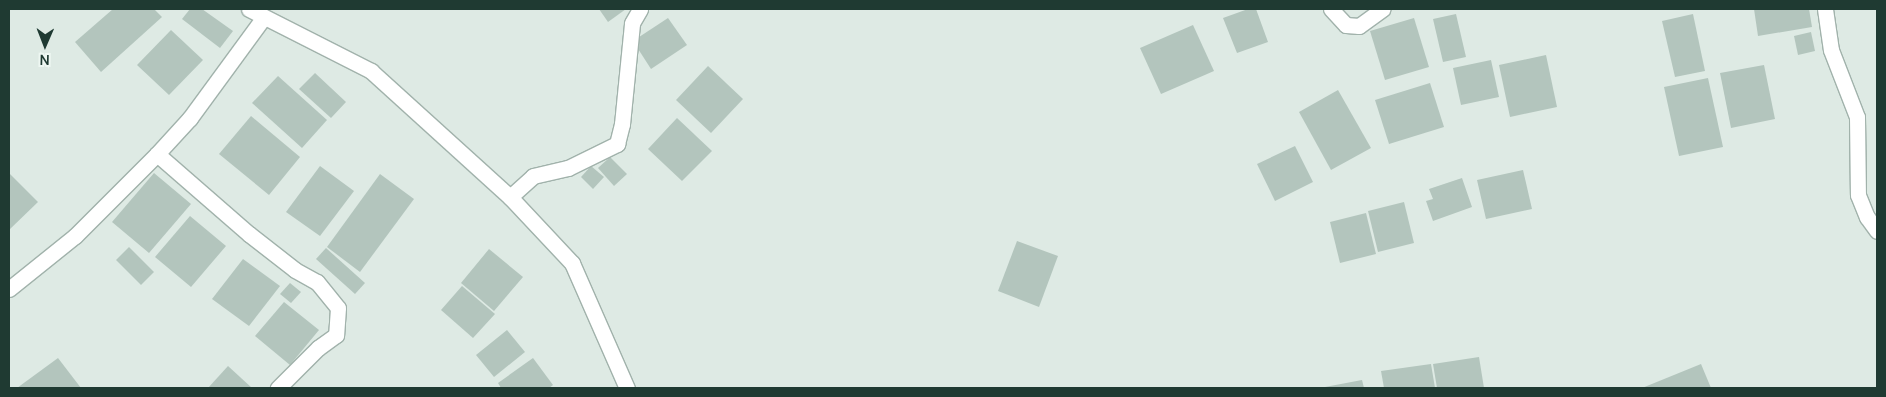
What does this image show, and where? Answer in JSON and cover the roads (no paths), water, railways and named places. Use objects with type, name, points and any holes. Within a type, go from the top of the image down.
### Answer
[{"type":"street","points":[[248,9],[371,71],[510,197],[572,263],[628,388]]},
{"type":"street","points":[[510,197],[532,176],[568,168],[617,144],[622,124],[632,23],[640,9]]},
{"type":"street","points":[[1331,9],[1346,25],[1359,26],[1382,9]]},
{"type":"street","points":[[1825,9],[1831,50],[1857,117],[1858,195],[1867,217],[1877,231]]},
{"type":"street","points":[[9,289],[75,236],[157,154],[190,118],[264,17]]},
{"type":"street","points":[[157,154],[249,234],[295,270],[316,282],[338,308],[336,335],[318,348],[278,388]]}]
